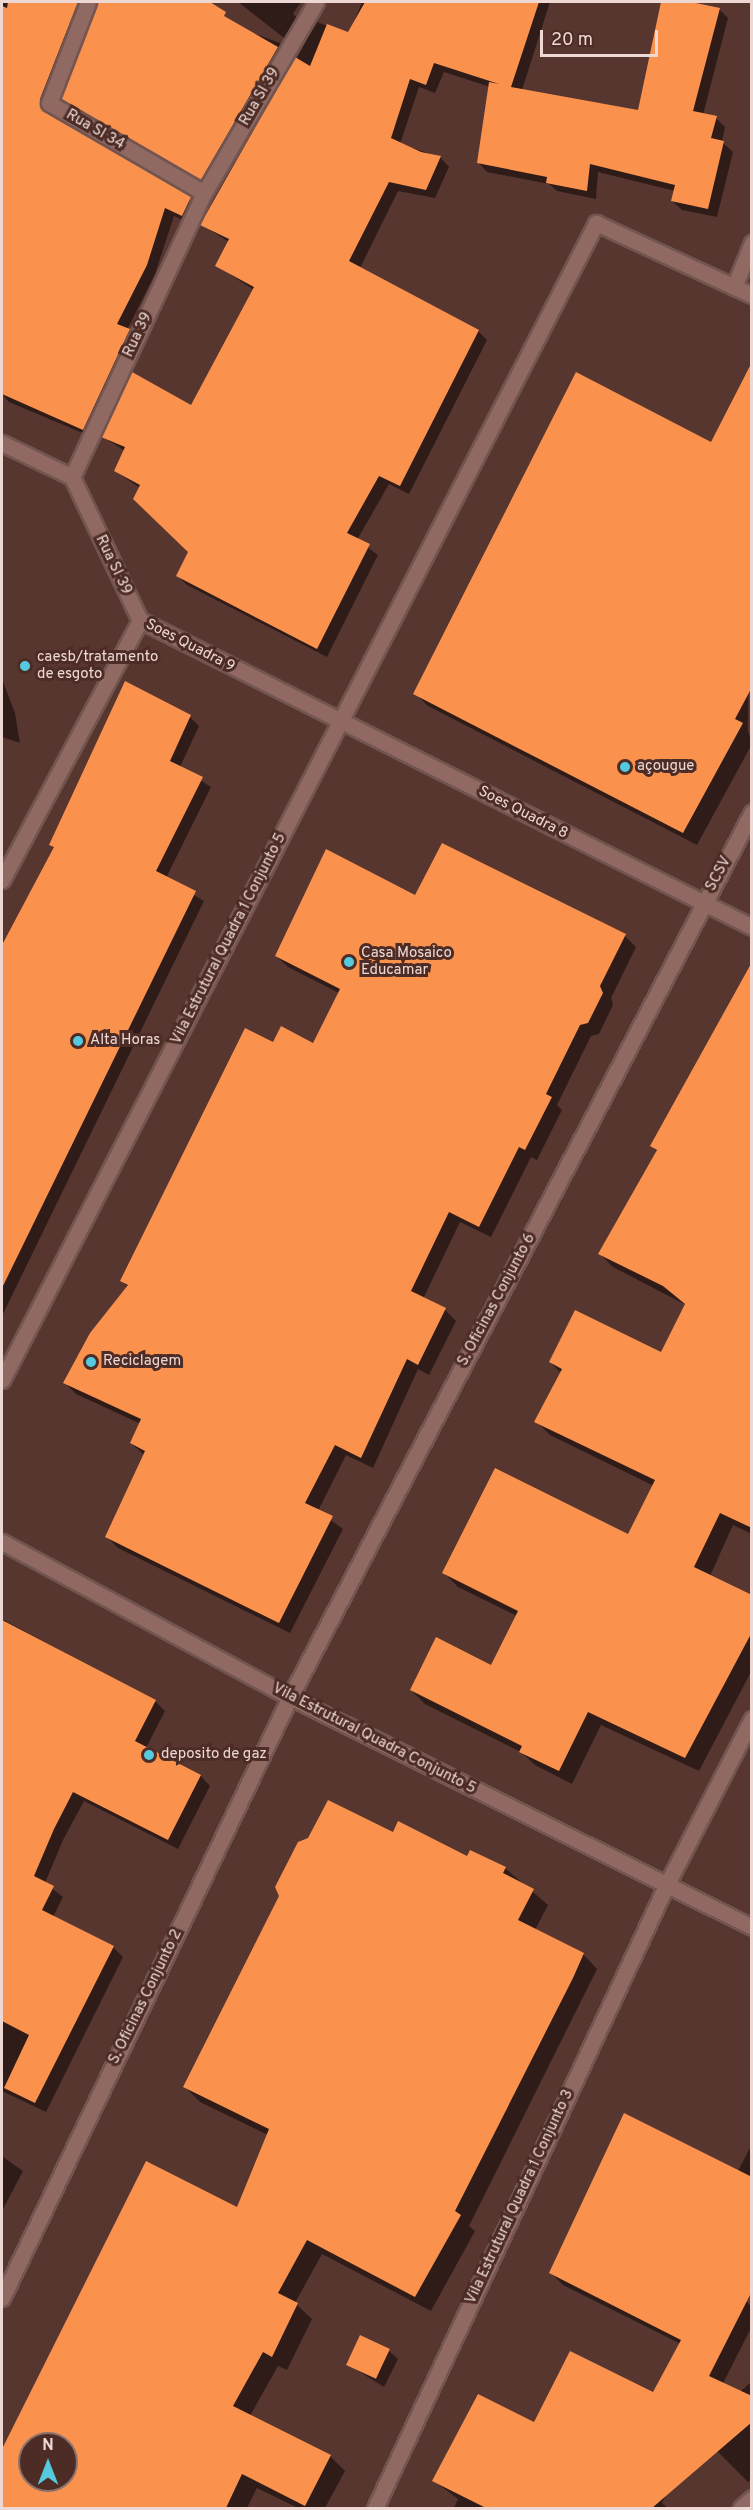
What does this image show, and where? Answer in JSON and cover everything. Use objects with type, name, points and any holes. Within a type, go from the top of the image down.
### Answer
[{"type":"street","name":"Rua Sl 34","points":[[88,2],[49,103],[204,193]]},
{"type":"street","name":"Rua Sl 39","points":[[204,193],[316,2]]},
{"type":"street","name":"Rua 39","points":[[72,477],[204,193]]},
{"type":"street","name":"Vila Estrutural Quadra 1 Conjunto 5","points":[[2,1380],[342,723],[596,223],[734,287]]},
{"type":"street","points":[[752,243],[734,287],[752,296]]},
{"type":"street","points":[[2,443],[72,477]]},
{"type":"street","name":"Rua Sl 39","points":[[72,477],[140,620]]},
{"type":"street","name":"Soes Quadra 9","points":[[2,880],[140,620],[342,723]]},
{"type":"street","name":"Soes Quadra 8","points":[[342,723],[752,927]]},
{"type":"street","name":"SCSV","points":[[704,903],[752,812]]},
{"type":"street","name":"S. Oficinas Conjunto 6","points":[[290,1697],[704,903]]},
{"type":"street","name":"Vila Estrutural Quadra Conjunto 5","points":[[2,1542],[290,1697],[752,1927]]},
{"type":"street","name":"S. Oficinas Conjunto 2","points":[[2,2298],[290,1697]]},
{"type":"street","name":"Vila Estrutural Quadra 1 Conjunto 3","points":[[375,2508],[666,1886],[752,1719]]},
{"type":"street","points":[[741,2508],[752,2498]]},
{"type":"building","points":[[8,2],[78,2],[40,99],[41,108],[191,197],[182,216],[165,208],[147,265],[117,324],[130,329],[83,430],[2,394],[2,6],[7,8]]},
{"type":"building","points":[[98,2],[210,2],[226,12],[224,16],[278,47],[201,180],[61,99]]},
{"type":"building","points":[[365,2],[539,2],[511,87],[638,110],[661,2],[691,2],[720,8],[693,111],[717,116],[711,138],[724,141],[708,209],[671,201],[675,185],[590,164],[587,191],[546,183],[547,177],[477,163],[489,82],[499,84],[434,63],[426,85],[410,79],[391,138],[421,152],[441,156],[426,190],[389,182],[349,261],[479,330],[400,486],[379,476],[347,533],[370,544],[317,649],[176,576],[188,552],[133,499],[140,485],[114,471],[125,447],[101,437],[132,372],[191,405],[254,287],[215,266],[229,239],[200,225],[295,57],[310,66],[327,24],[348,32]]},
{"type":"building","points":[[752,362],[752,687],[735,719],[743,723],[683,833],[413,694],[576,372],[711,442]]},
{"type":"building","points":[[125,681],[191,715],[170,761],[203,777],[156,871],[196,891],[2,1288],[2,945],[54,847],[49,845]]},
{"type":"building","points":[[442,843],[626,934],[600,986],[603,993],[588,1023],[580,1025],[546,1094],[552,1097],[525,1150],[519,1147],[479,1227],[449,1212],[411,1291],[446,1308],[418,1365],[407,1359],[361,1458],[335,1445],[305,1503],[333,1516],[279,1623],[105,1537],[145,1451],[130,1443],[141,1419],[63,1383],[90,1333],[128,1285],[120,1281],[245,1028],[273,1042],[281,1026],[313,1043],[340,989],[275,956],[326,849],[415,895]]},
{"type":"building","points":[[752,962],[752,1528],[720,1513],[694,1567],[752,1595],[752,1632],[685,1758],[588,1712],[559,1771],[519,1752],[522,1746],[410,1690],[436,1637],[491,1665],[518,1611],[442,1573],[495,1468],[628,1534],[655,1480],[534,1422],[562,1369],[549,1362],[575,1310],[661,1352],[685,1304],[663,1286],[598,1254],[657,1150],[650,1146]]},
{"type":"building","points":[[2,1620],[156,1700],[135,1741],[201,1775],[168,1840],[73,1792],[54,1829],[34,1876],[54,1886],[42,1910],[114,1946],[35,2103],[4,2088],[29,2035],[2,2021]]},
{"type":"building","points":[[328,1800],[393,1832],[398,1821],[467,1856],[470,1850],[506,1867],[503,1873],[534,1889],[518,1920],[584,1953],[455,2211],[461,2215],[415,2297],[307,2240],[278,2293],[298,2303],[272,2357],[263,2352],[233,2406],[331,2455],[305,2506],[242,2474],[226,2508],[2,2508],[2,2449],[146,2161],[237,2207],[269,2129],[183,2087],[279,1896],[275,1887],[298,1842],[308,1838]]},
{"type":"building","points":[[624,2113],[752,2177],[752,2291],[709,2376],[752,2396],[752,2422],[652,2508],[486,2508],[432,2481],[478,2394],[534,2422],[570,2351],[653,2392],[681,2340],[549,2273]]},
{"type":"building","points":[[360,2335],[390,2349],[376,2379],[346,2365]]},
{"type":"place","name":"caesb/tratamento de esgoto","points":[[25,666]]},
{"type":"place","name":"açougue","points":[[625,767]]},
{"type":"place","name":"Casa Mosaico Educamar","points":[[349,962]]},
{"type":"place","name":"Alta Horas","points":[[78,1041]]},
{"type":"place","name":"Reciclagem","points":[[91,1362]]},
{"type":"place","name":"deposito de gaz","points":[[149,1755]]}]
